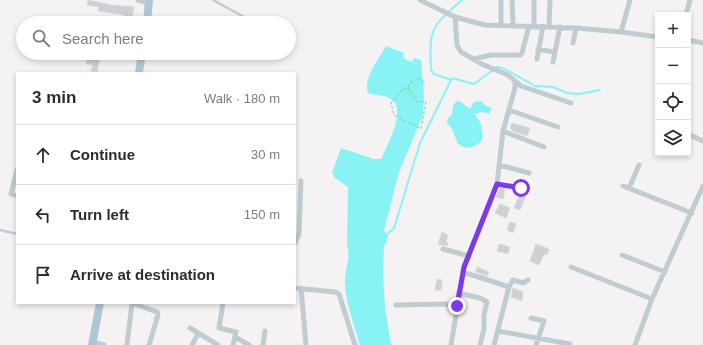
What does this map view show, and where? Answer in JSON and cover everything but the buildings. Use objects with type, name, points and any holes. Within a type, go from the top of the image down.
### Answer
[{"type":"main road","points":[[148,16],[149,1]]},
{"type":"main road","points":[[139,72],[141,60]]},
{"type":"main road","points":[[92,343],[100,304]]},
{"type":"street","points":[[138,0],[149,1]]},
{"type":"street","points":[[420,0],[455,17],[485,25],[576,28],[655,37]]},
{"type":"street","points":[[501,25],[502,0]]},
{"type":"street","points":[[512,0],[513,26]]},
{"type":"street","points":[[474,60],[491,55],[520,55],[522,53],[532,26],[534,0]]},
{"type":"street","points":[[537,59],[538,49],[546,26],[550,0]]},
{"type":"street","points":[[621,32],[630,0]]},
{"type":"street","points":[[687,12],[690,0]]},
{"type":"street","points":[[455,17],[458,49],[474,60],[508,76],[521,86],[571,102]]},
{"type":"street","points":[[553,62],[560,27]]},
{"type":"street","points":[[573,43],[576,28]]},
{"type":"street","points":[[691,41],[703,43]]},
{"type":"street","points":[[538,49],[554,52]]},
{"type":"street","points":[[451,345],[458,293],[463,272],[497,184],[503,131],[515,88],[514,81]]},
{"type":"street","points":[[509,110],[558,127]]},
{"type":"street","points":[[503,131],[544,146]]},
{"type":"street","points":[[691,135],[703,141]]},
{"type":"street","points":[[499,165],[529,173]]},
{"type":"street","points":[[630,188],[639,165]]},
{"type":"street","points":[[16,173],[11,194],[16,196]]},
{"type":"street","points":[[296,241],[299,234],[301,180]]},
{"type":"street","points":[[497,184],[521,188]]},
{"type":"street","points":[[623,186],[692,213]]},
{"type":"street","points":[[635,345],[652,299],[703,186]]},
{"type":"street","points":[[443,249],[469,256]]},
{"type":"street","points":[[622,255],[665,272]]},
{"type":"street","points":[[571,267],[652,299]]},
{"type":"street","points":[[463,272],[509,287]]},
{"type":"street","points":[[494,345],[509,287],[513,280],[526,282],[528,280]]},
{"type":"street","points":[[296,288],[335,292],[339,294],[355,345]]},
{"type":"street","points":[[301,288],[306,345]]},
{"type":"street","points":[[458,293],[480,298],[487,302],[484,315],[484,329],[480,345]]},
{"type":"street","points":[[127,345],[132,304]]},
{"type":"street","points":[[135,304],[158,312],[149,345]]},
{"type":"street","points":[[223,304],[219,328],[236,332],[236,338],[233,345]]},
{"type":"street","points":[[396,305],[444,304],[457,306]]},
{"type":"street","points":[[531,318],[544,321],[536,345]]},
{"type":"street","points":[[190,328],[218,345]]},
{"type":"street","points":[[263,345],[265,331]]},
{"type":"street","points":[[498,331],[570,344]]},
{"type":"street","points":[[192,345],[198,334]]},
{"type":"street","points":[[236,338],[249,345]]},
{"type":"street","points":[[92,343],[104,345]]},
{"type":"lane","points":[[213,0],[242,16]]},
{"type":"lane","points":[[0,230],[16,234]]},
{"type":"path","points":[[408,88],[417,102],[426,102],[422,129],[394,115],[391,103],[403,89],[408,88],[410,84],[418,78],[425,83]]},
{"type":"water","points":[[386,46],[404,53],[403,58],[412,62],[414,58],[421,60],[424,96],[423,115],[399,172],[384,231],[388,235],[384,246],[383,274],[385,307],[391,345],[360,345],[350,312],[345,286],[349,254],[347,246],[348,187],[335,178],[332,173],[341,148],[374,159],[381,159],[393,133],[397,116],[397,109],[394,102],[381,95],[368,93],[367,87],[372,69]]},
{"type":"water","points":[[456,101],[461,102],[470,109],[474,102],[481,101],[492,109],[489,114],[482,112],[475,114],[481,124],[483,137],[481,142],[471,148],[463,147],[458,144],[452,129],[447,123],[448,118],[452,115],[453,106]]},
{"type":"waterway","points":[[451,80],[434,74],[431,70],[430,56],[432,37],[434,29],[438,23],[462,0]]},
{"type":"waterway","points":[[386,235],[394,228],[420,143],[452,78],[474,84],[497,67],[503,68],[535,86],[553,87],[567,93],[579,94],[600,90]]},
{"type":"route","points":[[457,306],[458,293],[464,267],[497,184],[521,188]]}]
